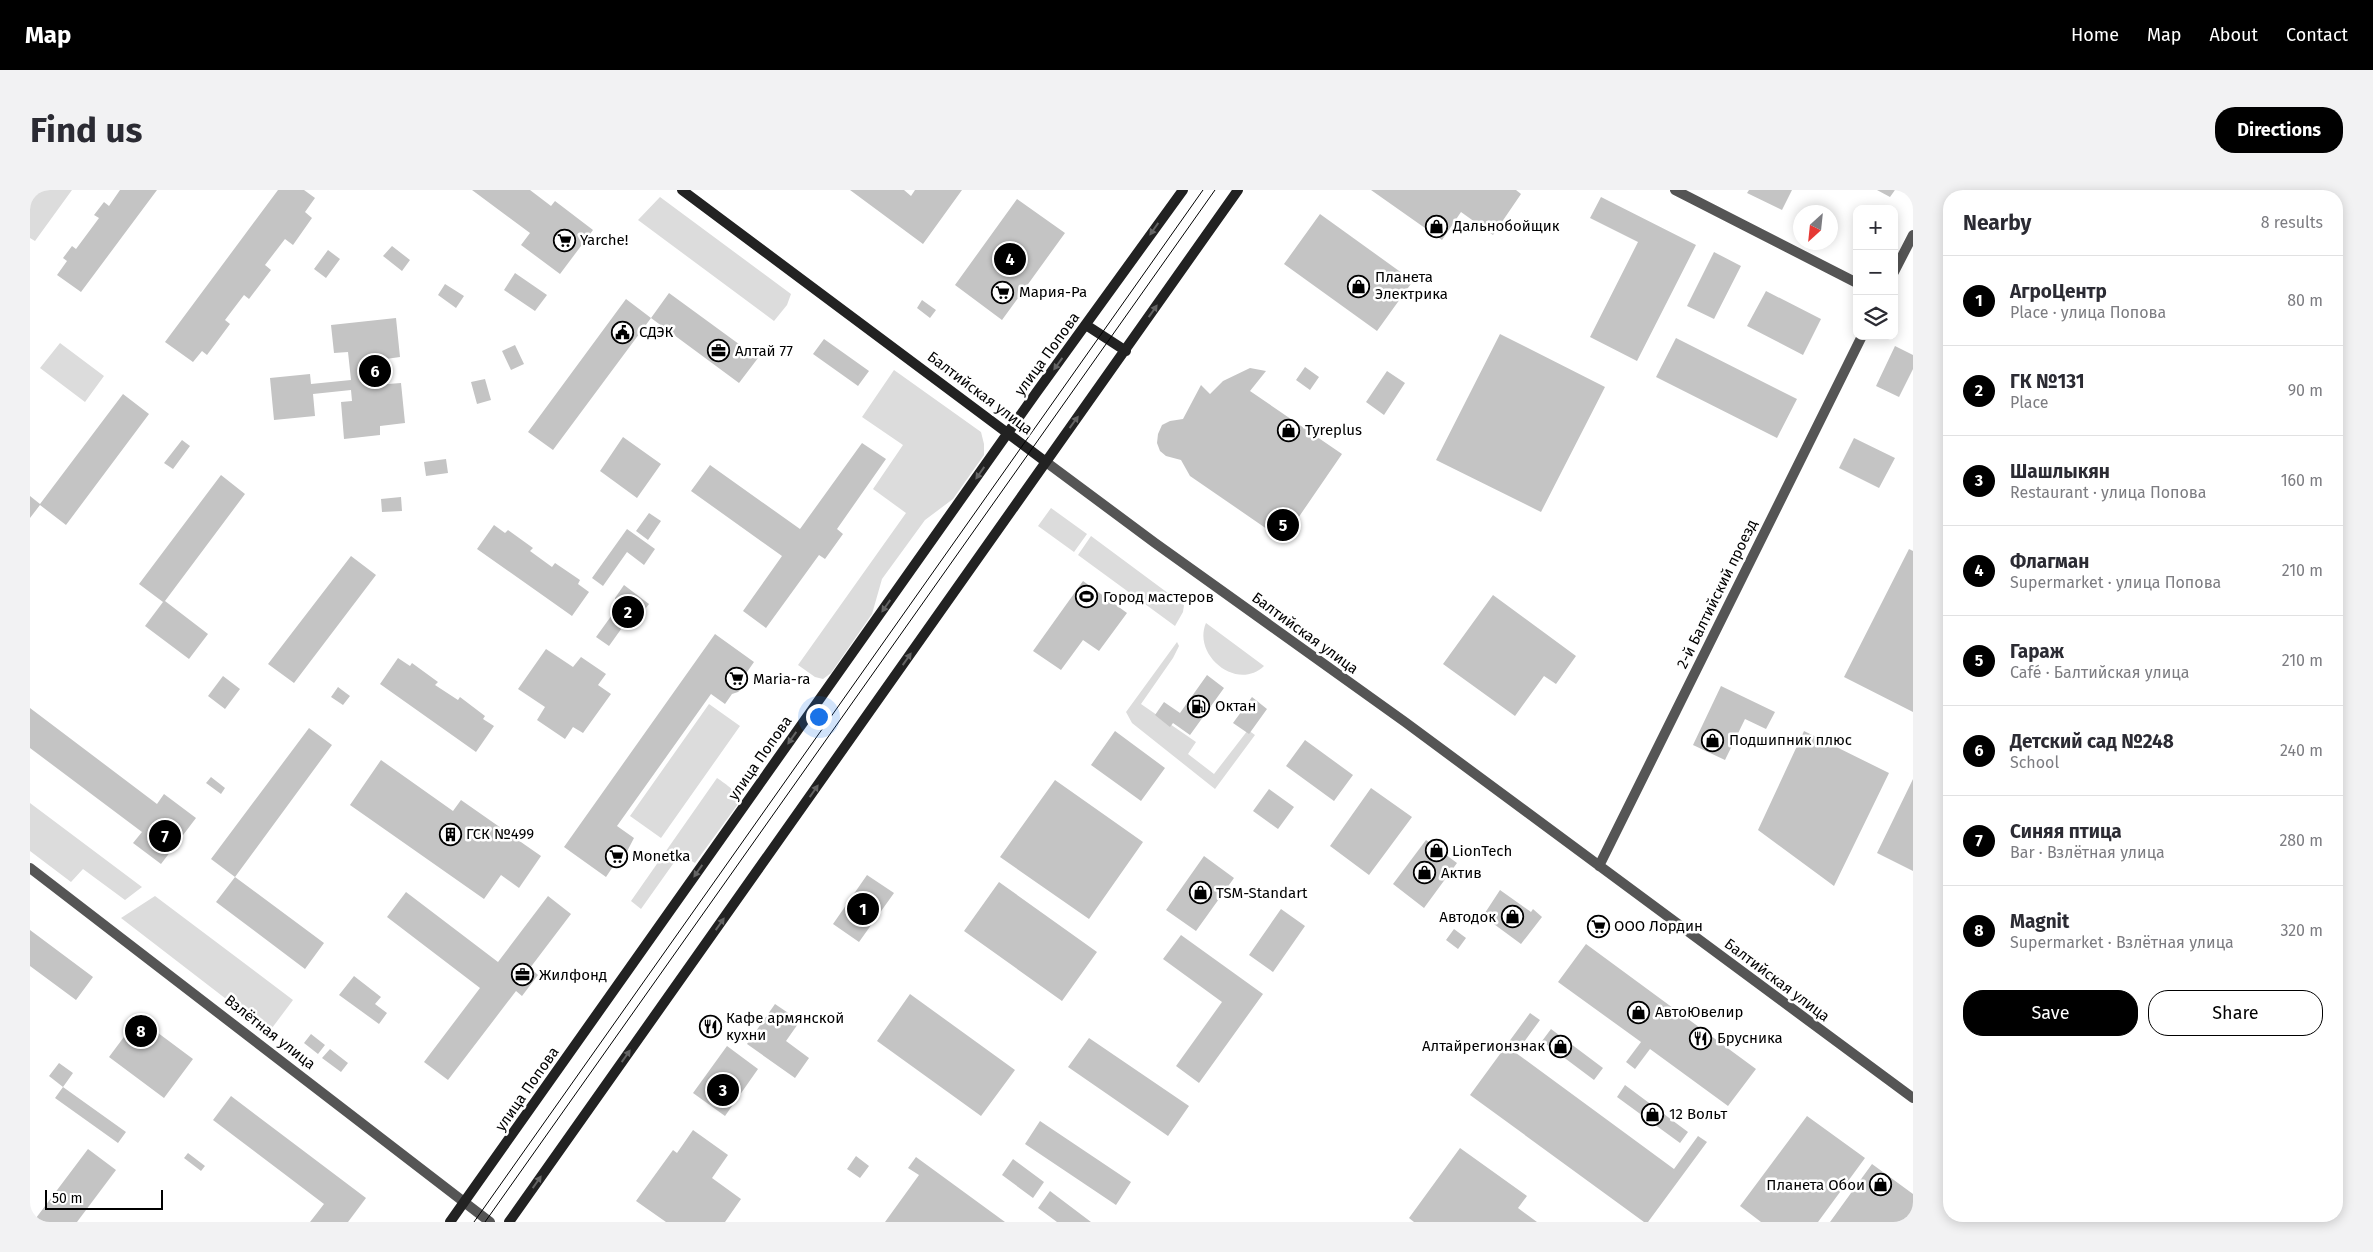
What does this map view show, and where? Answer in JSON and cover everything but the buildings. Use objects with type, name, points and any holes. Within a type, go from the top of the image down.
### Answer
[{"type":"main road","name":"Балтийская улица","points":[[682,190],[1046,462]]},
{"type":"main road","name":"улица Попова","points":[[450,1222],[1183,190]]},
{"type":"main road","points":[[509,1222],[1238,190]]},
{"type":"main road","points":[[1086,324],[1126,351]]},
{"type":"street","points":[[1675,190],[1853,281]]},
{"type":"street","points":[[1898,264],[1913,236]]},
{"type":"street","name":"2-й Балтийский проезд","points":[[1599,866],[1860,340]]},
{"type":"street","name":"Балтийская улица","points":[[1046,462],[1913,1098]]},
{"type":"street","name":"Взлётная улица","points":[[30,868],[490,1222]]},
{"type":"shaded area","points":[[30,190],[72,190],[35,241],[30,238]]},
{"type":"shaded area","points":[[660,197],[791,294],[787,305],[774,321],[638,220]]},
{"type":"shaded area","points":[[60,343],[104,376],[85,402],[40,368]]},
{"type":"shaded area","points":[[894,370],[981,432],[984,455],[953,499],[925,520],[882,579],[872,614],[831,673],[823,679],[815,677],[798,665],[906,513],[873,489],[903,445],[862,417]]},
{"type":"shaded area","points":[[1051,508],[1087,534],[1074,552],[1038,526]]},
{"type":"shaded area","points":[[1091,536],[1184,605],[1183,612],[1175,626],[1078,555]]},
{"type":"shaded area","points":[[1206,623],[1264,666],[1253,673],[1242,675],[1230,672],[1220,666],[1211,658],[1205,647],[1203,635]]},
{"type":"shaded area","points":[[1177,642],[1179,646],[1173,658],[1141,704],[1196,742],[1188,754],[1214,774],[1248,730],[1255,735],[1215,789],[1132,723],[1126,712]]},
{"type":"shaded area","points":[[709,704],[740,726],[661,838],[630,816]]},
{"type":"shaded area","points":[[717,778],[734,792],[738,799],[738,804],[695,863],[680,854],[641,909],[631,901]]},
{"type":"shaded area","points":[[30,803],[142,887],[125,900],[83,869],[71,882],[30,851]]},
{"type":"shaded area","points":[[155,896],[293,1000],[269,1032],[121,918]]},
{"type":"tram line","points":[[474,1222],[1203,190]]},
{"type":"tram line","points":[[485,1222],[1215,190]]},
{"type":"place","name":"Дальнобойщик","points":[[1437,226]]},
{"type":"place","name":"Yarche!","points":[[564,240]]},
{"type":"place","name":"Флагман","points":[[1010,259]]},
{"type":"place","name":"Планета Электрика","points":[[1359,286]]},
{"type":"place","name":"Мария-Ра","points":[[1003,292]]},
{"type":"place","name":"СДЭК","points":[[623,332]]},
{"type":"place","name":"Алтай 77","points":[[719,351]]},
{"type":"place","name":"Детский сад №248","points":[[375,371]]},
{"type":"place","name":"Tyreplus","points":[[1289,430]]},
{"type":"place","name":"Гараж","points":[[1283,525]]},
{"type":"place","name":"Город мастеров","points":[[1087,597]]},
{"type":"place","name":"ГК №131","points":[[628,612]]},
{"type":"place","name":"Maria-ra","points":[[737,679]]},
{"type":"place","name":"Октан","points":[[1199,706]]},
{"type":"place","name":"Подшипник плюс","points":[[1713,740]]},
{"type":"place","name":"ГСК №499","points":[[450,834]]},
{"type":"place","name":"Синяя птица","points":[[165,836]]},
{"type":"place","name":"LionTech","points":[[1436,851]]},
{"type":"place","name":"Monetka","points":[[616,856]]},
{"type":"place","name":"Актив","points":[[1425,873]]},
{"type":"place","name":"TSM-Standart","points":[[1200,893]]},
{"type":"place","name":"АгроЦентр","points":[[863,909]]},
{"type":"place","name":"Автодок","points":[[1512,917]]},
{"type":"place","name":"ООО Лордин","points":[[1598,926]]},
{"type":"place","name":"Жилфонд","points":[[523,975]]},
{"type":"place","name":"АвтоЮвелир","points":[[1639,1012]]},
{"type":"place","name":"Кафе армянской кухни","points":[[710,1027]]},
{"type":"place","name":"Magnit","points":[[141,1031]]},
{"type":"place","name":"Брусника","points":[[1701,1038]]},
{"type":"place","name":"Алтайрегионзнак","points":[[1561,1046]]},
{"type":"place","name":"Шашлыкян","points":[[723,1090]]},
{"type":"place","name":"12 Вольт","points":[[1653,1114]]},
{"type":"place","name":"Планета Обои","points":[[1881,1185]]}]
